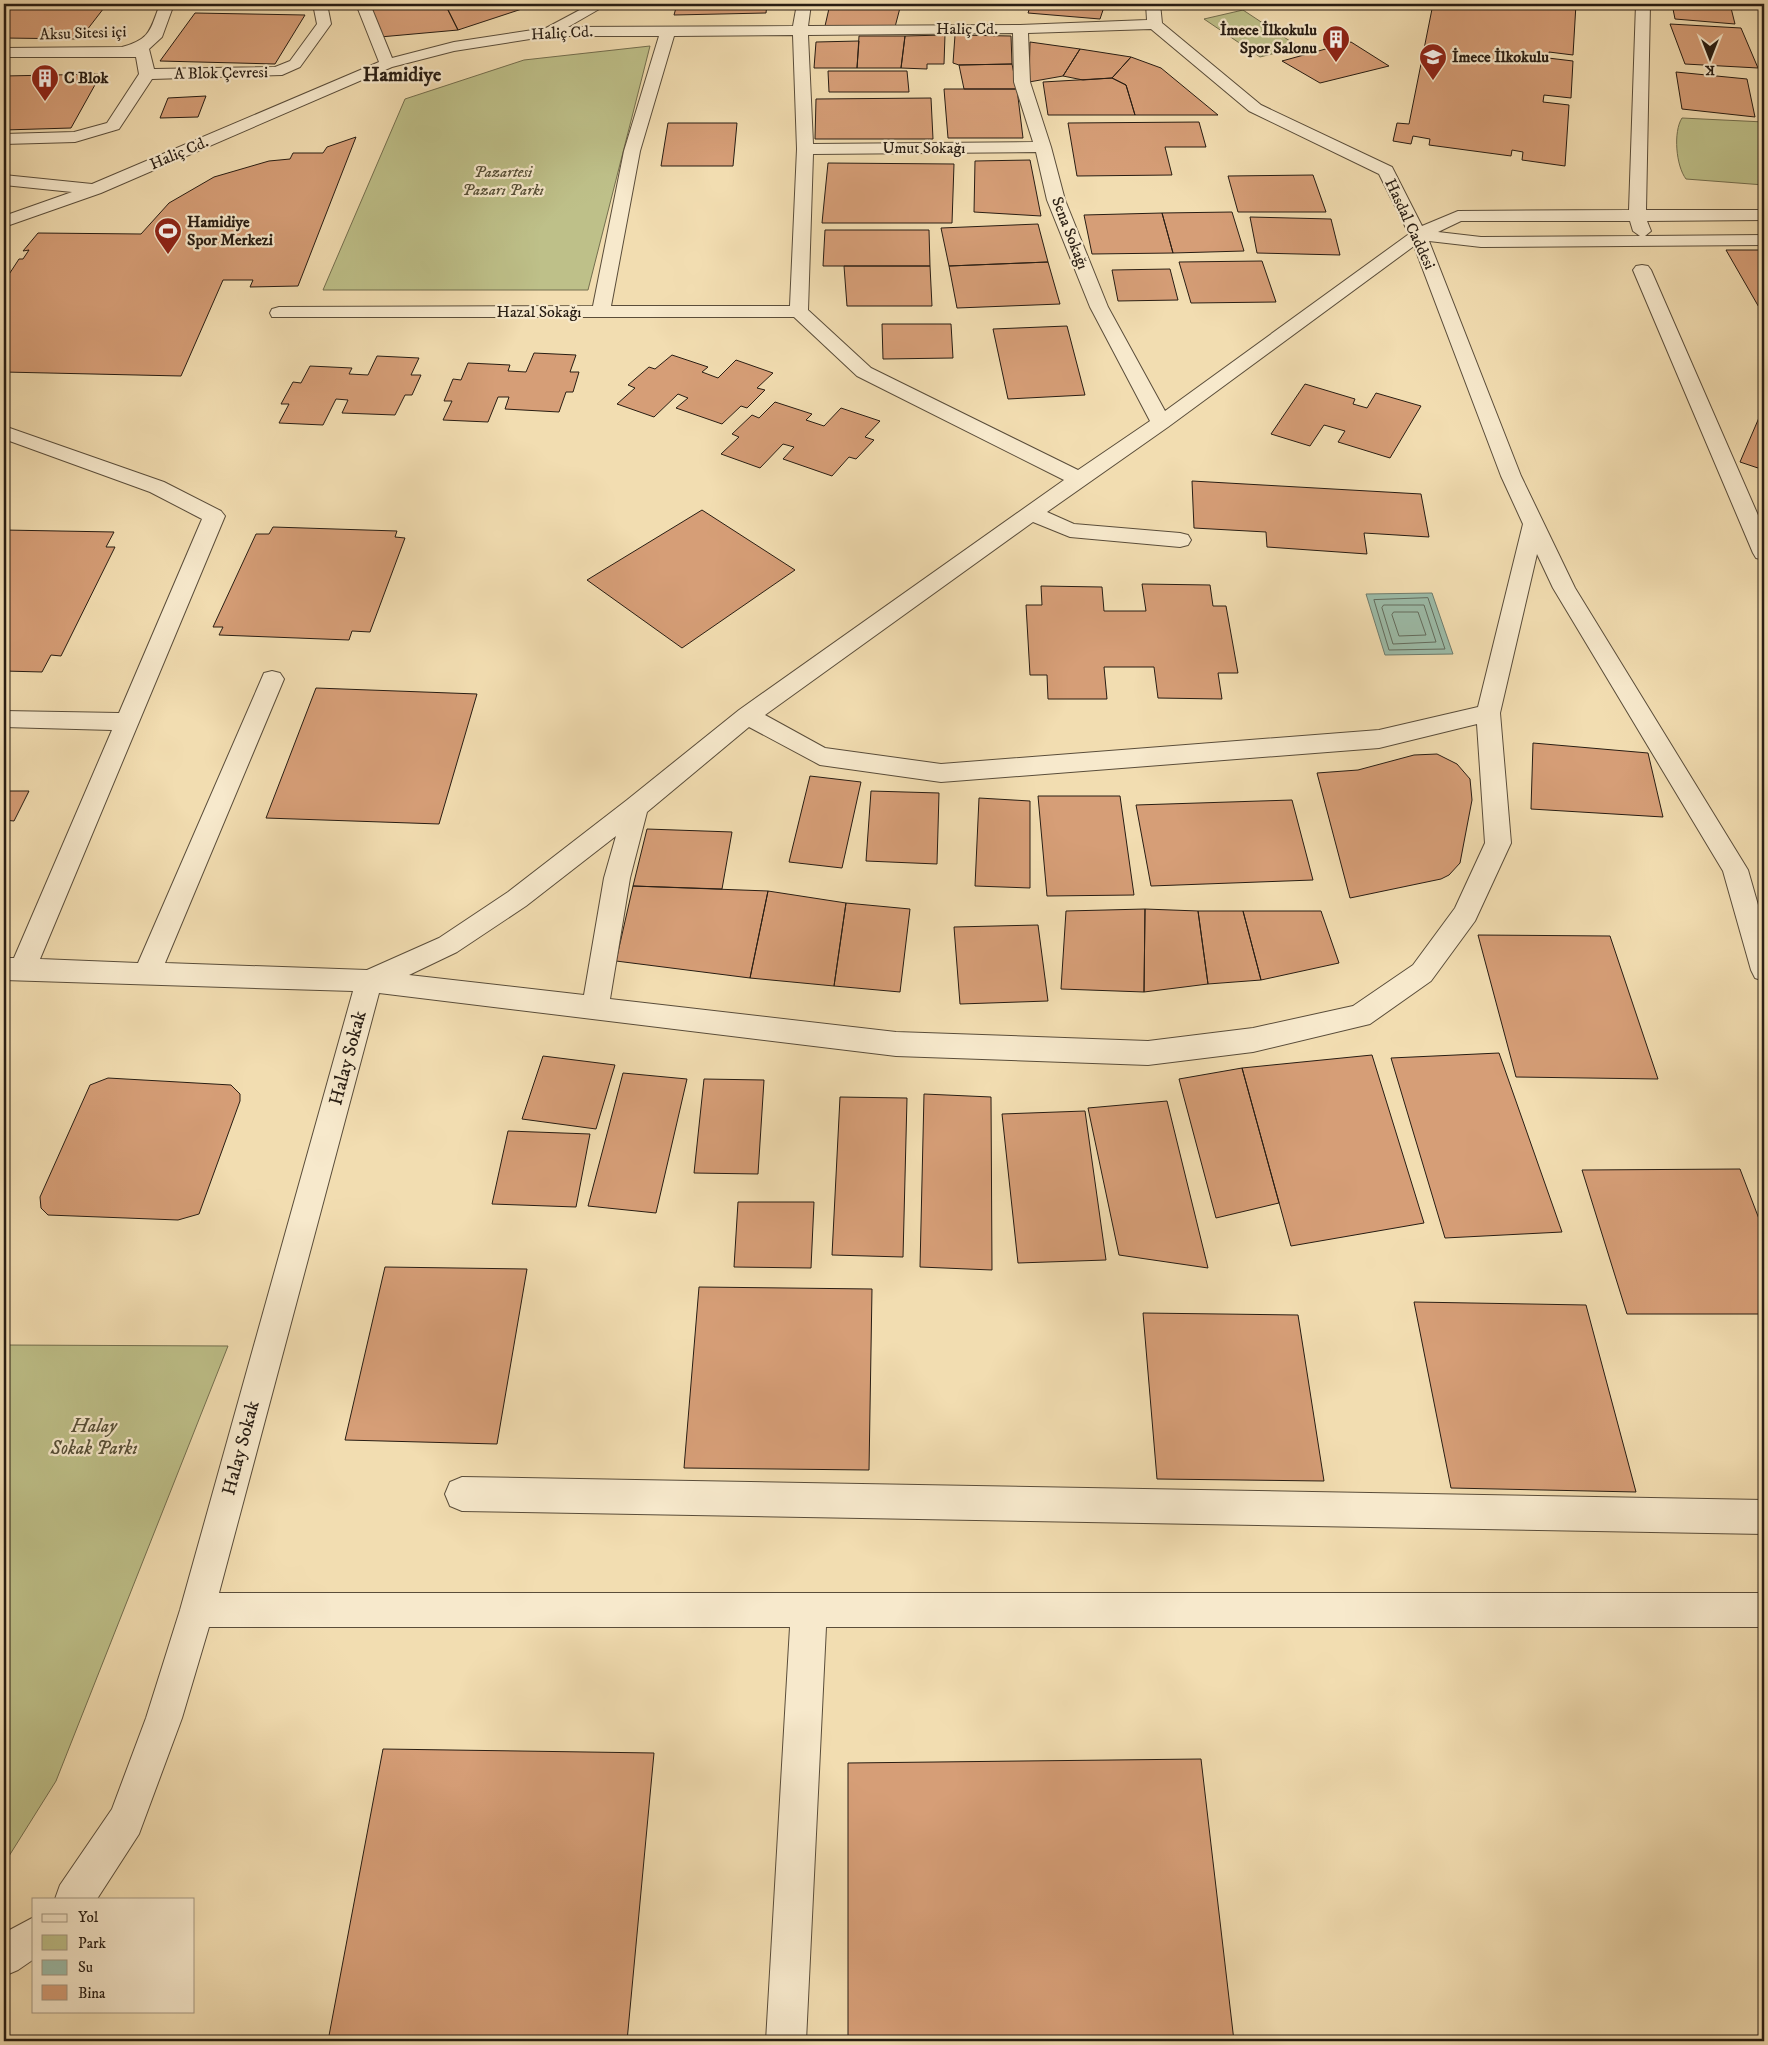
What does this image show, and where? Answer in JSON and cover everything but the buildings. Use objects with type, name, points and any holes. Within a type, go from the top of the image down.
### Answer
[{"type":"street","name":"Aksu Sitesi içi","points":[[4,52],[123,52],[144,46],[156,38],[167,4]]},
{"type":"street","name":"A Blok Çevresi","points":[[123,52],[143,52],[147,74],[277,72],[295,64],[324,24],[320,4]]},
{"type":"street","points":[[364,4],[387,64]]},
{"type":"street","points":[[549,32],[601,4]]},
{"type":"street","points":[[804,4],[800,29],[804,149],[799,311],[864,372],[1079,479]]},
{"type":"street","points":[[1153,4],[1155,24]]},
{"type":"street","points":[[1642,4],[1636,215],[1646,241]]},
{"type":"street","name":"Haliç Cd.","points":[[4,222],[95,189],[387,64],[454,47],[549,32],[1020,29],[1155,24]]},
{"type":"street","name":"Hasdal Caddesi","points":[[1155,24],[1255,108],[1386,172],[1418,235],[1511,476],[1564,588],[1735,870],[1764,970]]},
{"type":"street","name":"Sena Sokağı","points":[[1020,29],[1022,82],[1043,147],[1056,200],[1099,307],[1161,423]]},
{"type":"street","points":[[602,312],[632,151],[668,31]]},
{"type":"street","points":[[4,139],[75,138],[114,126],[147,74]]},
{"type":"street","name":"Umut Sokağı","points":[[804,149],[1043,147]]},
{"type":"street","points":[[4,180],[95,189]]},
{"type":"street","points":[[369,981],[456,940],[517,899],[636,807],[747,716],[1079,479],[1161,423],[1418,235],[1458,216],[1764,214]]},
{"type":"street","points":[[1418,235],[1481,242],[1764,240]]},
{"type":"street","points":[[1642,270],[1755,512],[1764,553]]},
{"type":"street","name":"Hazal Sokağı","points":[[280,314],[799,311]]},
{"type":"street","points":[[4,432],[156,487],[214,516],[127,722],[13,969],[369,981],[595,1010],[896,1044],[1148,1053],[1253,1040],[1360,1016],[1422,973],[1466,914],[1498,843],[1488,713],[1534,523]]},
{"type":"street","points":[[1031,513],[1070,530],[1180,540]]},
{"type":"street","points":[[147,974],[272,679]]},
{"type":"street","points":[[747,716],[820,756],[941,773],[1378,739],[1488,713]]},
{"type":"street","points":[[4,719],[127,722]]},
{"type":"street","points":[[595,1010],[617,878],[636,807]]},
{"type":"street","name":"Halay Sokak","points":[[75,1898],[126,1821],[164,1718],[197,1610],[369,981]]},
{"type":"street","points":[[462,1494],[1764,1517]]},
{"type":"street","points":[[197,1610],[1764,1610]]},
{"type":"street","points":[[786,2041],[809,1610]]},
{"type":"street","points":[[4,1956],[32,1937]]},
{"type":"green space","points":[[1243,10],[1299,47],[1260,57],[1204,19]]},
{"type":"green space","name":"Pazartesi Pazarı Parkı","points":[[650,46],[588,290],[323,290],[405,99],[524,60]]},
{"type":"green space","points":[[1682,118],[1764,122],[1764,185],[1686,179],[1680,166],[1677,149],[1677,132]]},
{"type":"green space","name":"Halay Sokak Parkı","points":[[4,1345],[228,1346],[56,1781],[4,1864]]},
{"type":"water","points":[[1432,593],[1453,654],[1385,655],[1366,594]]},
{"type":"place","name":"İmece İlkokulu Spor Salonu","points":[[1336,63]]},
{"type":"place","name":"İmece İlkokulu","points":[[1433,81]]},
{"type":"place","name":"C Blok","points":[[45,102]]},
{"type":"place","name":"Hamidiye Spor Merkezi","points":[[168,255]]},
{"type":"district","name":"Hamidiye","points":[[402,75]]}]
